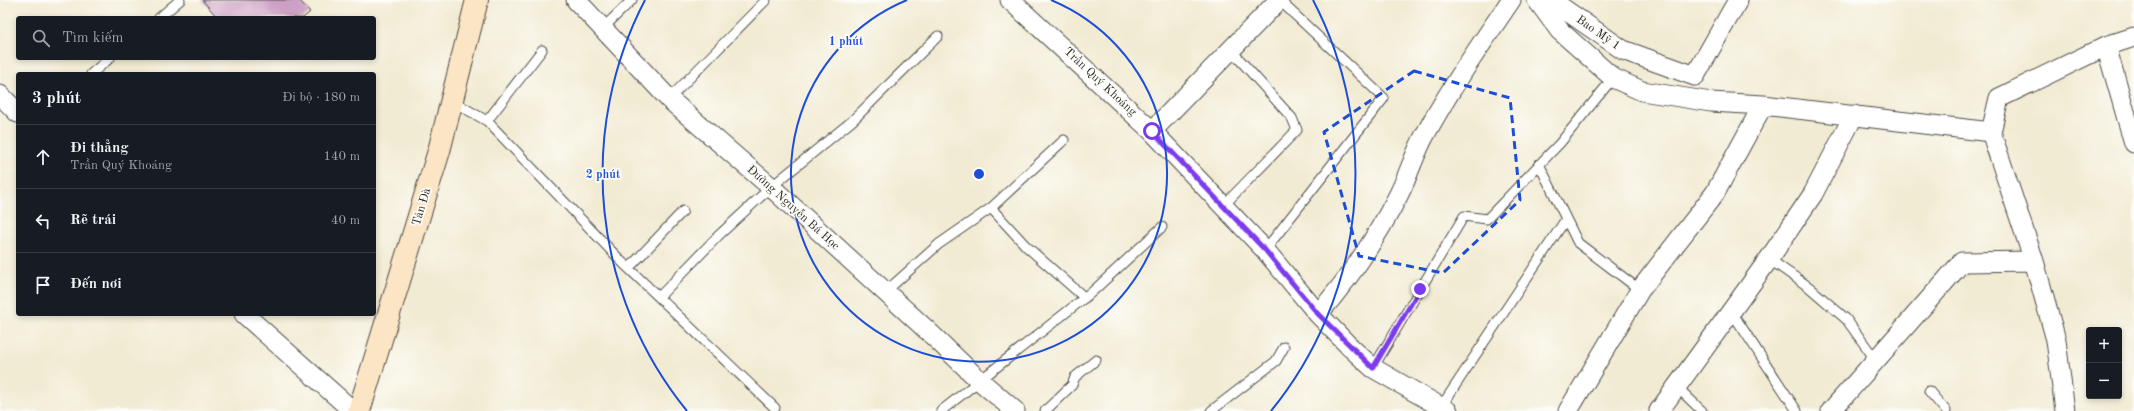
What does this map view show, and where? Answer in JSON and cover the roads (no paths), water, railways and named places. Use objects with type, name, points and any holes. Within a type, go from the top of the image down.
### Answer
[{"type":"main road","name":"Tản Đà","points":[[359,411],[439,151],[477,0]]},
{"type":"street","name":"Đường Nguyễn Bá Học","points":[[576,0],[669,99],[771,187],[979,380],[1015,411]]},
{"type":"street","points":[[1152,131],[1279,0]]},
{"type":"street","points":[[1318,314],[1337,293],[1378,234],[1399,193],[1425,134],[1472,58],[1511,0]]},
{"type":"street","points":[[1537,0],[1560,31],[1613,78],[1642,91],[1677,98],[1711,102],[1763,105],[1991,132]]},
{"type":"street","name":"Bao Mỹ 1","points":[[1551,0],[1623,50],[1695,76],[1738,0]]},
{"type":"street","name":"Trần Quý Khoáng","points":[[1019,3],[1152,131],[1265,250],[1318,314],[1373,368],[1444,409]]},
{"type":"street","points":[[2065,411],[2056,340],[2034,260],[1991,132],[1999,98],[2106,46],[2134,37]]},
{"type":"street","points":[[2106,46],[2134,143]]},
{"type":"street","points":[[0,95],[16,110]]},
{"type":"street","points":[[1568,411],[1640,290],[1715,193],[1763,105]]},
{"type":"street","points":[[1660,411],[1769,259],[1813,194],[1854,115]]},
{"type":"street","points":[[1830,411],[1962,262],[2034,260]]},
{"type":"street","points":[[246,316],[353,411]]},
{"type":"lane","points":[[161,16],[180,0]]},
{"type":"lane","points":[[603,28],[632,0]]},
{"type":"lane","points":[[669,99],[766,0]]},
{"type":"lane","points":[[1265,250],[1384,98],[1279,0]]},
{"type":"lane","points":[[660,297],[718,236],[771,187],[852,121],[938,36]]},
{"type":"lane","points":[[487,121],[542,50]]},
{"type":"lane","points":[[1223,206],[1297,130],[1292,118],[1231,50]]},
{"type":"lane","points":[[93,72],[108,60]]},
{"type":"lane","points":[[1373,368],[1464,216],[1487,219],[1560,142],[1613,78]]},
{"type":"lane","points":[[451,100],[487,121],[629,268],[775,408]]},
{"type":"lane","points":[[885,292],[939,244],[991,208],[1064,140]]},
{"type":"lane","points":[[1539,164],[1578,243],[1640,290]]},
{"type":"lane","points":[[991,208],[1026,246],[1085,298]]},
{"type":"lane","points":[[629,268],[683,211]]},
{"type":"lane","points":[[1444,409],[1566,219]]},
{"type":"lane","points":[[941,411],[1085,298],[1162,227]]},
{"type":"lane","points":[[1769,259],[1809,287],[1846,319],[1875,359]]},
{"type":"lane","points":[[1731,311],[1796,411]]},
{"type":"lane","points":[[1211,411],[1276,361],[1284,347]]},
{"type":"lane","points":[[1045,411],[1072,385],[1075,378],[1096,360]]},
{"type":"lane","points":[[1677,387],[1702,411]]},
{"type":"lane","points":[[1929,391],[1946,411]]}]
